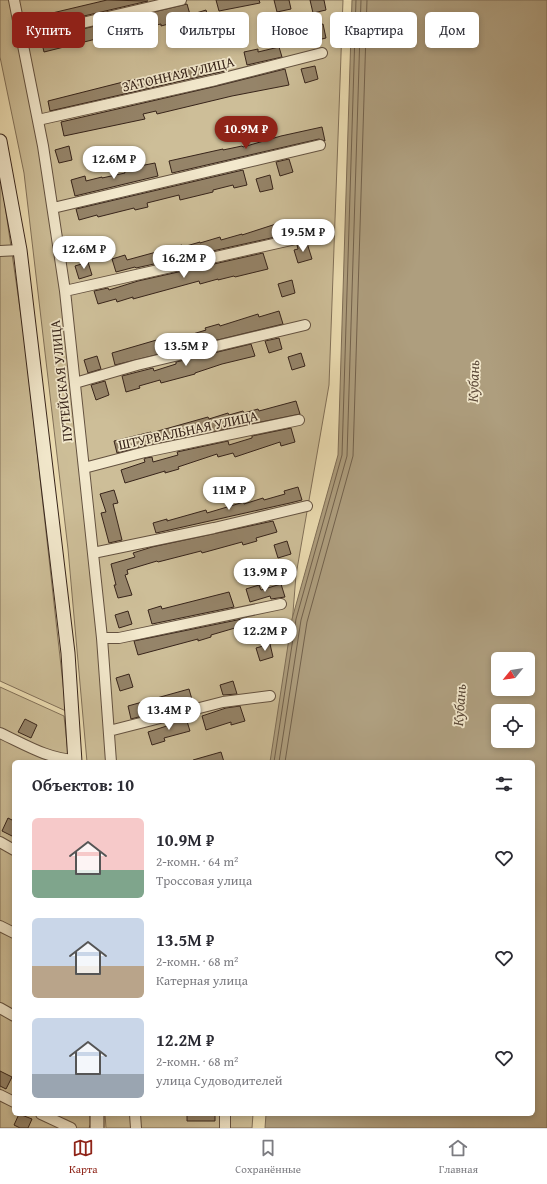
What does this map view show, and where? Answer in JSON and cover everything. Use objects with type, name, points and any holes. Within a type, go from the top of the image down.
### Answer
[{"type":"street","name":"ПУТЕЙСКАЯ УЛИЦА","points":[[14,0],[17,12]]},
{"type":"street","points":[[85,22],[181,0]]},
{"type":"street","name":"ПУТЕЙСКАЯ УЛИЦА","points":[[24,48],[53,208],[65,291],[102,638],[111,760]]},
{"type":"street","name":"ЗАТОННАЯ УЛИЦА","points":[[38,120],[216,80],[322,53]]},
{"type":"street","points":[[0,142],[20,250],[68,653],[75,760]]},
{"type":"street","points":[[53,208],[320,145]]},
{"type":"street","points":[[65,291],[308,236]]},
{"type":"street","points":[[0,251],[20,250]]},
{"type":"street","points":[[75,383],[137,365],[305,324]]},
{"type":"street","name":"ШТУРВАЛЬНАЯ УЛИЦА","points":[[84,468],[145,452],[299,420]]},
{"type":"street","points":[[93,554],[308,506]]},
{"type":"street","points":[[102,638],[119,638],[282,604]]},
{"type":"street","points":[[109,731],[223,702],[270,696]]},
{"type":"street","points":[[0,733],[44,754],[62,760]]},
{"type":"street","points":[[0,842],[12,849]]},
{"type":"street","points":[[0,926],[12,932]]},
{"type":"street","points":[[0,1008],[12,1015]]},
{"type":"street","points":[[0,1095],[12,1101]]},
{"type":"street","points":[[46,1116],[71,1128]]},
{"type":"street","points":[[97,1116],[97,1128]]},
{"type":"street","points":[[135,1116],[136,1128]]},
{"type":"street","points":[[225,1116],[225,1128]]},
{"type":"shaded area","points":[[0,0],[343,0],[343,12],[330,12],[330,48],[341,48],[329,385],[296,575],[281,760],[87,760],[68,549],[24,173],[0,57]]},
{"type":"shaded area","points":[[0,171],[25,343],[66,711],[0,681]]},
{"type":"shaded area","points":[[0,687],[64,716],[69,760],[12,760],[12,1116],[90,1116],[91,1123],[89,1128],[0,1128]]},
{"type":"shaded area","points":[[105,1116],[253,1116],[252,1128],[106,1128]]},
{"type":"water","name":"Кубань","points":[[352,0],[547,0],[547,1128],[265,1128],[266,1116],[535,1116],[535,760],[270,760],[292,619],[338,455],[351,48],[417,48],[417,12],[352,12]]},
{"type":"building","points":[[107,0],[148,1],[101,12],[93,12],[93,14],[85,16],[85,12],[56,12]]},
{"type":"building","points":[[216,0],[259,0],[260,3],[219,11]]},
{"type":"building","points":[[274,0],[289,0],[291,9],[277,12]]},
{"type":"building","points":[[310,0],[324,0],[326,10],[313,12]]},
{"type":"building","points":[[187,4],[189,12],[166,12],[166,25],[161,26],[161,24],[158,25],[158,12],[154,12]]},
{"type":"building","points":[[322,24],[326,38],[322,39]]},
{"type":"building","points":[[93,27],[93,40],[85,42],[85,28]]},
{"type":"building","points":[[43,48],[60,48],[44,52]]},
{"type":"building","points":[[279,48],[282,57],[247,65],[244,52],[258,49],[258,52]]},
{"type":"building","points":[[222,59],[225,71],[50,111],[48,101],[127,81],[189,69],[189,67]]},
{"type":"building","points":[[315,66],[318,79],[305,83],[301,69]]},
{"type":"building","points":[[285,69],[289,85],[232,96],[157,114],[156,111],[143,114],[145,119],[64,136],[61,122]]},
{"type":"building","points":[[322,127],[325,141],[319,139],[172,173],[169,161],[223,149],[243,147],[281,136]]},
{"type":"building","points":[[69,146],[72,160],[59,163],[55,150]]},
{"type":"building","points":[[289,159],[293,172],[280,176],[276,162]]},
{"type":"building","points":[[155,163],[158,176],[75,196],[71,180],[85,176],[86,181],[102,178],[125,173],[124,169]]},
{"type":"building","points":[[243,170],[247,185],[234,188],[233,185],[213,190],[213,192],[180,200],[179,195],[147,203],[148,207],[135,210],[134,208],[79,220],[76,209]]},
{"type":"building","points":[[270,175],[273,189],[260,192],[256,179]]},
{"type":"building","points":[[304,220],[307,230],[136,268],[116,272],[112,259],[125,255],[127,260],[182,245],[183,247],[220,237],[221,240],[242,235],[279,223],[280,227]]},
{"type":"building","points":[[307,243],[312,259],[298,263],[294,250],[298,249],[297,245]]},
{"type":"building","points":[[263,253],[268,269],[235,277],[218,279],[200,284],[199,281],[133,299],[133,297],[117,302],[116,299],[98,304],[94,291],[108,288],[109,290],[138,281]]},
{"type":"building","points":[[88,262],[92,275],[79,279],[75,266]]},
{"type":"building","points":[[292,280],[295,293],[282,297],[278,284]]},
{"type":"building","points":[[279,311],[283,324],[115,365],[112,353],[160,339],[161,341],[182,335],[183,337],[206,330],[205,328],[219,324],[220,326],[258,314],[259,317]]},
{"type":"building","points":[[279,338],[282,349],[269,353],[265,341]]},
{"type":"building","points":[[251,344],[255,356],[222,364],[195,374],[161,383],[160,380],[139,386],[140,388],[126,392],[122,376],[153,368],[154,371],[176,364],[176,362]]},
{"type":"building","points":[[301,353],[305,366],[292,370],[288,357]]},
{"type":"building","points":[[97,356],[101,369],[88,373],[84,360]]},
{"type":"building","points":[[105,381],[109,395],[96,400],[91,385]]},
{"type":"building","points":[[296,401],[300,414],[144,446],[117,453],[114,441],[151,433],[208,417],[209,419],[228,413],[229,415],[243,411],[244,413],[258,409],[259,411]]},
{"type":"building","points":[[291,428],[295,442],[281,446],[280,442],[235,457],[233,453],[218,457],[217,454],[178,467],[179,469],[165,473],[165,471],[125,483],[121,470],[145,462],[144,459],[146,458],[152,457],[153,462],[178,455],[177,452],[228,441],[229,445],[252,438],[252,436]]},
{"type":"building","points":[[298,487],[302,500],[156,533],[153,523],[167,519],[167,521],[206,510],[207,513],[263,498],[264,500],[285,494],[284,491]]},
{"type":"building","points":[[114,490],[118,503],[113,504],[122,540],[109,543],[101,513],[106,512],[100,494]]},
{"type":"building","points":[[273,521],[277,532],[256,538],[257,541],[243,545],[242,542],[202,553],[201,551],[157,561],[127,570],[128,574],[125,575],[132,595],[118,598],[114,585],[116,585],[111,564],[135,557],[133,553],[152,547]]},
{"type":"building","points":[[287,541],[291,554],[278,558],[274,545]]},
{"type":"building","points":[[281,584],[285,597],[271,599],[270,596],[250,602],[246,589],[259,585],[261,590]]},
{"type":"building","points":[[229,592],[234,607],[152,624],[148,610],[161,606],[162,609]]},
{"type":"building","points":[[128,611],[132,624],[119,628],[115,615]]},
{"type":"building","points":[[247,618],[250,629],[237,633],[235,628],[211,635],[211,637],[198,641],[198,639],[138,655],[134,641]]},
{"type":"building","points":[[270,644],[273,657],[260,661],[256,648]]},
{"type":"building","points":[[129,674],[133,687],[120,691],[116,678]]},
{"type":"building","points":[[233,681],[237,694],[223,695],[220,685]]},
{"type":"building","points":[[189,689],[193,703],[131,719],[128,706]]},
{"type":"building","points":[[240,706],[245,721],[231,725],[231,722],[206,730],[202,716],[226,708]]},
{"type":"building","points":[[186,718],[190,731],[164,738],[165,741],[152,745],[148,732]]},
{"type":"building","points":[[25,719],[37,725],[31,738],[18,732]]},
{"type":"building","points":[[221,752],[223,760],[193,760]]},
{"type":"building","points":[[8,818],[12,820],[12,836],[2,831]]},
{"type":"building","points":[[0,1071],[12,1077],[6,1089],[0,1086]]},
{"type":"building","points":[[18,1116],[24,1116],[32,1119],[28,1128],[20,1128],[14,1125]]},
{"type":"building","points":[[187,1116],[215,1116],[215,1121],[187,1121]]}]
